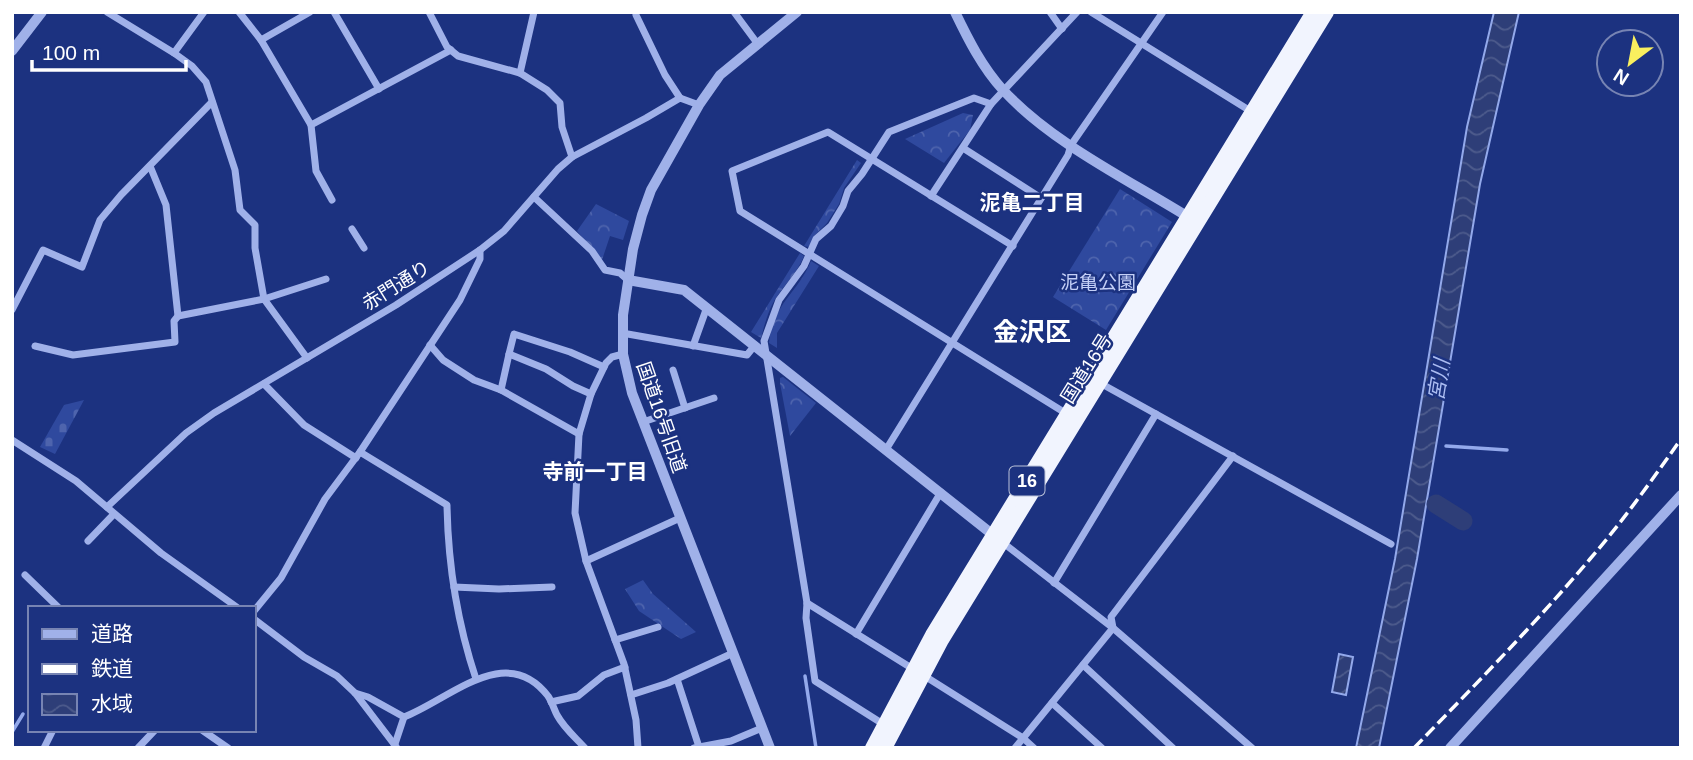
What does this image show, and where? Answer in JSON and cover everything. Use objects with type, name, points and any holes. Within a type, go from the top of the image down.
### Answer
[{"type":"highway","name":"国道16号","points":[[998,538],[1100,383],[1252,112],[1313,12]]},
{"type":"highway","name":"国道16号","points":[[872,748],[883,724],[998,538],[1068,414],[1327,12]]},
{"type":"highway","name":"国道16号","points":[[885,748],[917,672]]},
{"type":"street","points":[[12,51],[42,12]]},
{"type":"street","points":[[107,12],[174,53],[192,66],[206,82],[235,170],[240,210],[256,225],[255,248],[264,299],[307,358]]},
{"type":"street","points":[[174,53],[204,12]]},
{"type":"street","points":[[239,12],[261,40],[311,125],[316,171],[332,200]]},
{"type":"street","points":[[261,40],[310,12]]},
{"type":"street","points":[[334,12],[379,89]]},
{"type":"street","points":[[429,12],[447,47],[458,56],[520,73],[547,90],[560,103],[562,127],[572,156]]},
{"type":"street","points":[[520,73],[534,12]]},
{"type":"street","points":[[734,12],[757,43]]},
{"type":"street","name":"国道16号旧道","points":[[770,748],[643,422],[627,374],[622,333],[634,249],[646,204],[660,174],[699,104],[720,75],[797,12]]},
{"type":"street","points":[[955,12],[975,53],[1002,90],[1071,145],[1193,220]]},
{"type":"street","points":[[1050,12],[1062,29]]},
{"type":"street","points":[[931,196],[1002,90],[1077,12]]},
{"type":"street","points":[[1091,12],[1252,112]]},
{"type":"street","points":[[887,448],[1013,246],[1068,155],[1071,145],[1163,12]]},
{"type":"street","points":[[636,15],[680,98],[699,104]]},
{"type":"street","points":[[311,125],[451,50]]},
{"type":"street","points":[[883,724],[815,681],[806,618],[807,603],[764,341],[779,300],[804,267],[816,239],[831,226],[848,191],[889,132],[974,97],[991,104]]},
{"type":"street","name":"赤門通り","points":[[107,507],[186,433],[214,413],[396,305],[504,232],[572,156],[635,125],[680,98]]},
{"type":"street","points":[[12,310],[43,250],[82,267],[100,220],[212,102]]},
{"type":"street","points":[[1013,246],[828,132],[732,171],[740,211],[1068,414]]},
{"type":"street","points":[[963,148],[1041,198]]},
{"type":"street","points":[[150,166],[166,205],[178,316]]},
{"type":"street","points":[[534,197],[592,251],[605,270],[620,273],[628,280],[684,290],[707,307],[1113,628],[1252,748]]},
{"type":"street","points":[[352,229],[364,248]]},
{"type":"street","points":[[256,609],[281,578],[325,499],[358,455],[460,300],[480,259],[480,250]]},
{"type":"street","points":[[35,346],[73,355],[175,342],[174,321],[178,316],[264,299],[326,279]]},
{"type":"street","points":[[692,346],[707,307]]},
{"type":"street","points":[[622,333],[747,355],[755,345]]},
{"type":"street","points":[[501,390],[514,334],[570,352],[604,367]]},
{"type":"street","points":[[430,345],[443,360],[474,380],[501,390],[579,435]]},
{"type":"street","points":[[509,354],[547,369],[573,386],[592,394]]},
{"type":"street","points":[[623,355],[612,357],[604,367],[579,435],[575,513],[586,561],[625,667],[636,720],[638,748]]},
{"type":"street","points":[[673,370],[685,408]]},
{"type":"street","points":[[1100,383],[1391,544]]},
{"type":"street","points":[[264,384],[304,425],[447,505],[448,545],[454,587],[465,645],[476,679]]},
{"type":"street","points":[[643,422],[714,398]]},
{"type":"street","points":[[1054,583],[1156,414]]},
{"type":"street","points":[[12,440],[76,481],[161,553],[236,606]]},
{"type":"street","points":[[1015,748],[1113,628],[1111,617],[1233,456]]},
{"type":"street","points":[[856,634],[941,492]]},
{"type":"street","points":[[1450,748],[1681,495]]},
{"type":"street","points":[[88,541],[113,515]]},
{"type":"street","points":[[586,561],[680,518]]},
{"type":"street","points":[[25,575],[57,606]]},
{"type":"street","points":[[454,587],[552,587]]},
{"type":"street","points":[[807,603],[1023,738],[1034,748]]},
{"type":"street","points":[[256,621],[304,657],[337,676],[355,693],[395,747]]},
{"type":"street","points":[[615,639],[658,627]]},
{"type":"street","points":[[631,695],[677,679],[733,653]]},
{"type":"street","points":[[1083,665],[1173,748]]},
{"type":"street","points":[[551,702],[578,696],[604,675],[625,667]]},
{"type":"street","points":[[404,717],[476,679],[503,672],[518,674],[540,689],[564,725],[585,748]]},
{"type":"street","points":[[677,679],[699,747]]},
{"type":"street","points":[[355,693],[368,697],[404,717]]},
{"type":"street","points":[[1052,703],[1102,748]]},
{"type":"street","points":[[395,747],[404,717]]},
{"type":"street","points":[[694,748],[731,741],[762,728]]},
{"type":"street","points":[[44,748],[52,732]]},
{"type":"street","points":[[138,748],[153,732]]},
{"type":"street","points":[[205,732],[228,748]]},
{"type":"green space","points":[[963,113],[973,115],[970,130],[944,163],[905,139]]},
{"type":"green space","points":[[857,160],[861,163],[844,188],[839,204],[827,223],[814,236],[809,247],[804,246]]},
{"type":"green space","name":"泥亀公園","points":[[1120,189],[1172,222],[1106,330],[1053,297]]},
{"type":"green space","points":[[596,204],[629,221],[623,240],[610,236],[602,260],[577,231]]},
{"type":"green space","points":[[800,253],[804,256],[802,261],[772,305],[761,338],[751,332]]},
{"type":"green space","points":[[811,261],[819,266],[777,333],[777,348],[769,343],[775,318]]},
{"type":"green space","points":[[783,377],[816,403],[790,436],[780,383],[780,378]]},
{"type":"green space","points":[[84,400],[55,454],[40,447],[64,405]]},
{"type":"green space","points":[[643,580],[653,594],[696,632],[681,639],[639,611],[625,589]]},
{"type":"water","name":"宮川","points":[[1494,12],[1519,12],[1480,184],[1417,559],[1379,748],[1356,748],[1395,559],[1467,127]]},
{"type":"water","points":[[1339,654],[1353,657],[1346,695],[1332,692]]},
{"type":"waterway","points":[[1446,446],[1507,450]]},
{"type":"waterway","points":[[1436,504],[1463,521]]},
{"type":"waterway","points":[[805,676],[816,748]]},
{"type":"waterway","points":[[12,732],[23,714]]},
{"type":"railway","points":[[1414,748],[1569,584],[1626,515],[1681,439]]},
{"type":"district","name":"泥亀二丁目","points":[[1032,203]]},
{"type":"district","name":"金沢区","points":[[1032,332]]},
{"type":"district","name":"寺前一丁目","points":[[595,472]]}]
